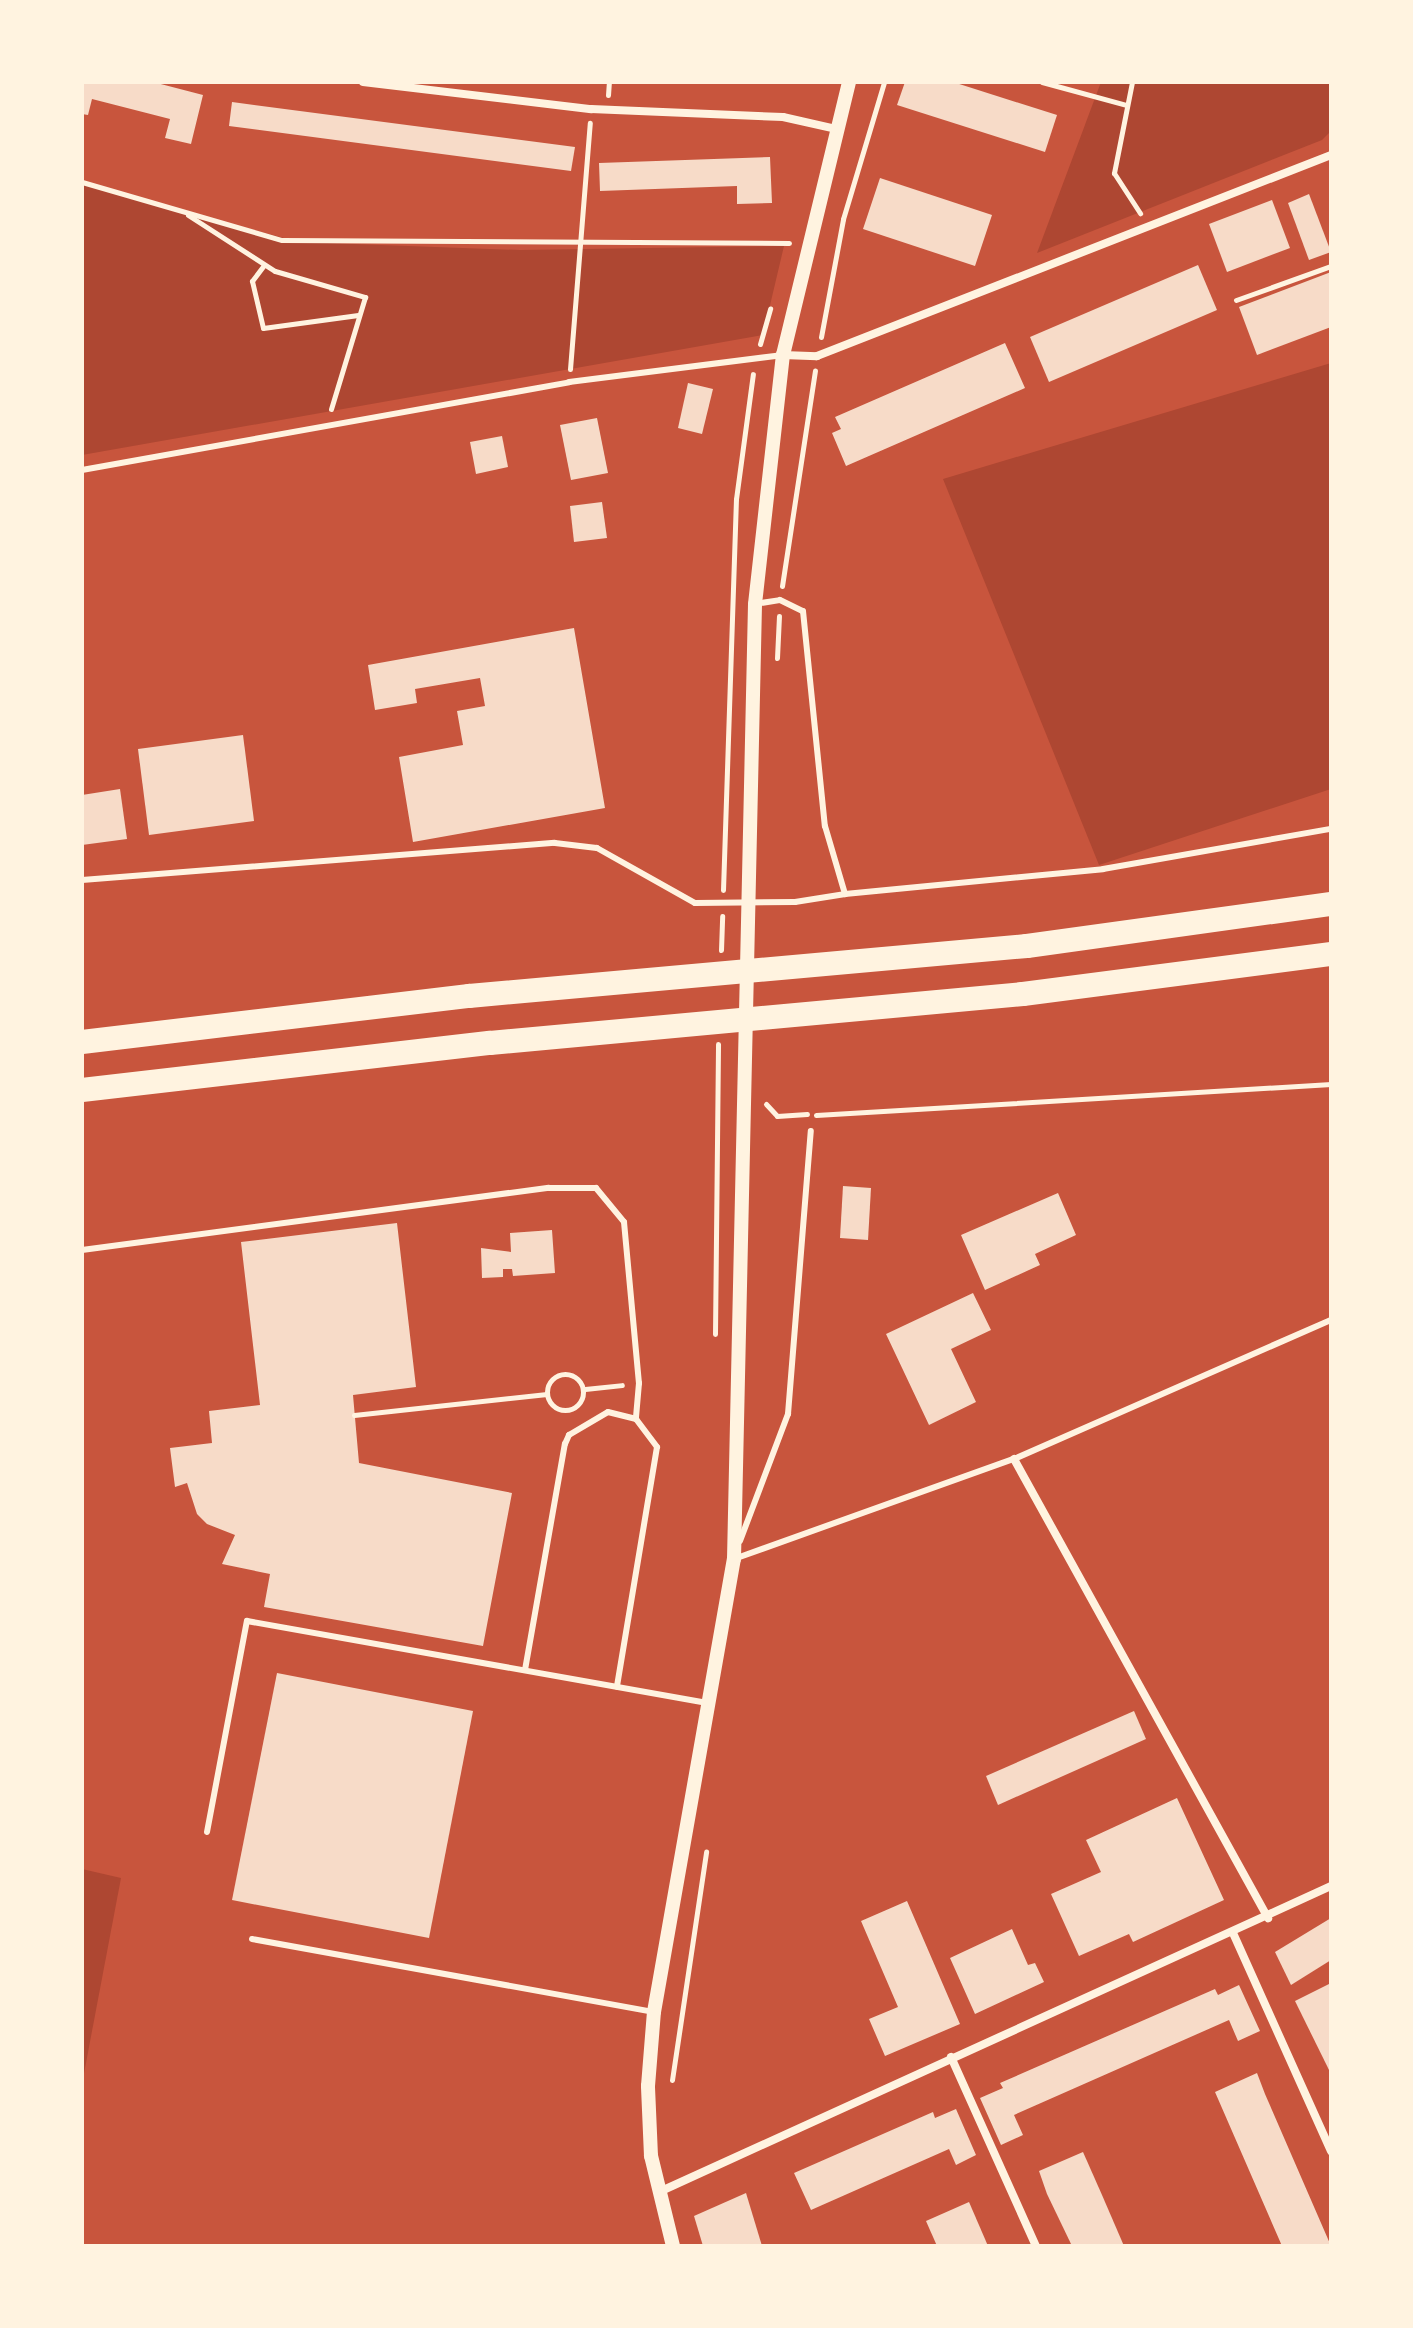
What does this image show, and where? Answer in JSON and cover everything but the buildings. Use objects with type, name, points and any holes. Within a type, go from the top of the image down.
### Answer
[{"type":"highway","points":[[82,1042],[469,996],[1011,948],[1331,904]]},
{"type":"highway","points":[[82,1090],[490,1043],[1023,994],[1331,954]]},
{"type":"street","points":[[363,82],[591,109],[783,117],[836,129]]},
{"type":"street","points":[[673,2246],[651,2156],[648,2086],[654,2012],[734,1559],[755,604],[783,355],[849,82]]},
{"type":"street","points":[[783,355],[817,356],[1148,223],[1331,155]]},
{"type":"street","points":[[1014,1459],[1268,1918]]},
{"type":"street","points":[[659,2192],[951,2057],[1268,1918],[1331,1886]]},
{"type":"street","points":[[1233,1933],[1331,2151]]},
{"type":"street","points":[[951,2057],[1036,2246]]},
{"type":"lane","points":[[82,470],[325,429],[569,382],[783,355]]},
{"type":"lane","points":[[755,604],[780,600],[803,611],[825,826],[845,894]]},
{"type":"lane","points":[[82,880],[555,843],[597,848],[682,898],[715,904],[1103,869],[1331,829]]},
{"type":"lane","points":[[734,1559],[788,1414],[811,1131]]},
{"type":"lane","points":[[82,1250],[549,1188],[596,1188],[624,1222],[639,1383],[636,1419],[657,1447],[617,1687]]},
{"type":"lane","points":[[734,1559],[1014,1459],[1331,1320]]},
{"type":"lane","points":[[525,1670],[565,1444],[600,1413],[636,1419]]},
{"type":"lane","points":[[207,1832],[247,1621],[709,1703]]},
{"type":"lane","points":[[252,1939],[654,2012]]},
{"type":"path","points":[[777,663],[780,600],[817,356],[843,219],[884,82]]},
{"type":"path","points":[[1042,82],[1126,105]]},
{"type":"path","points":[[1132,82],[1114,173],[1148,223]]},
{"type":"path","points":[[569,382],[591,109]]},
{"type":"path","points":[[82,182],[282,240],[788,243],[810,248]]},
{"type":"path","points":[[183,212],[264,265],[365,297],[325,429]]},
{"type":"path","points":[[264,265],[252,281],[263,328],[358,315]]},
{"type":"path","points":[[1236,300],[1331,266]]},
{"type":"path","points":[[766,1104],[777,1116],[1331,1084]]},
{"type":"path","points":[[715,1340],[716,1103]]},
{"type":"path","points":[[811,1131],[816,1113]]},
{"type":"path","points":[[561,1374],[575,1376],[584,1389],[582,1403],[570,1411],[555,1409],[547,1394],[549,1383],[561,1374]]},
{"type":"path","points":[[584,1389],[639,1383]]},
{"type":"path","points":[[354,1415],[547,1394]]},
{"type":"shaded area","points":[[1101,82],[1331,82],[1331,131],[1322,140],[1037,253]]},
{"type":"shaded area","points":[[82,184],[299,242],[520,250],[784,246],[763,335],[82,455]]},
{"type":"shaded area","points":[[1331,363],[1331,789],[1099,865],[943,479]]},
{"type":"shaded area","points":[[82,1869],[121,1878],[82,2084]]}]
